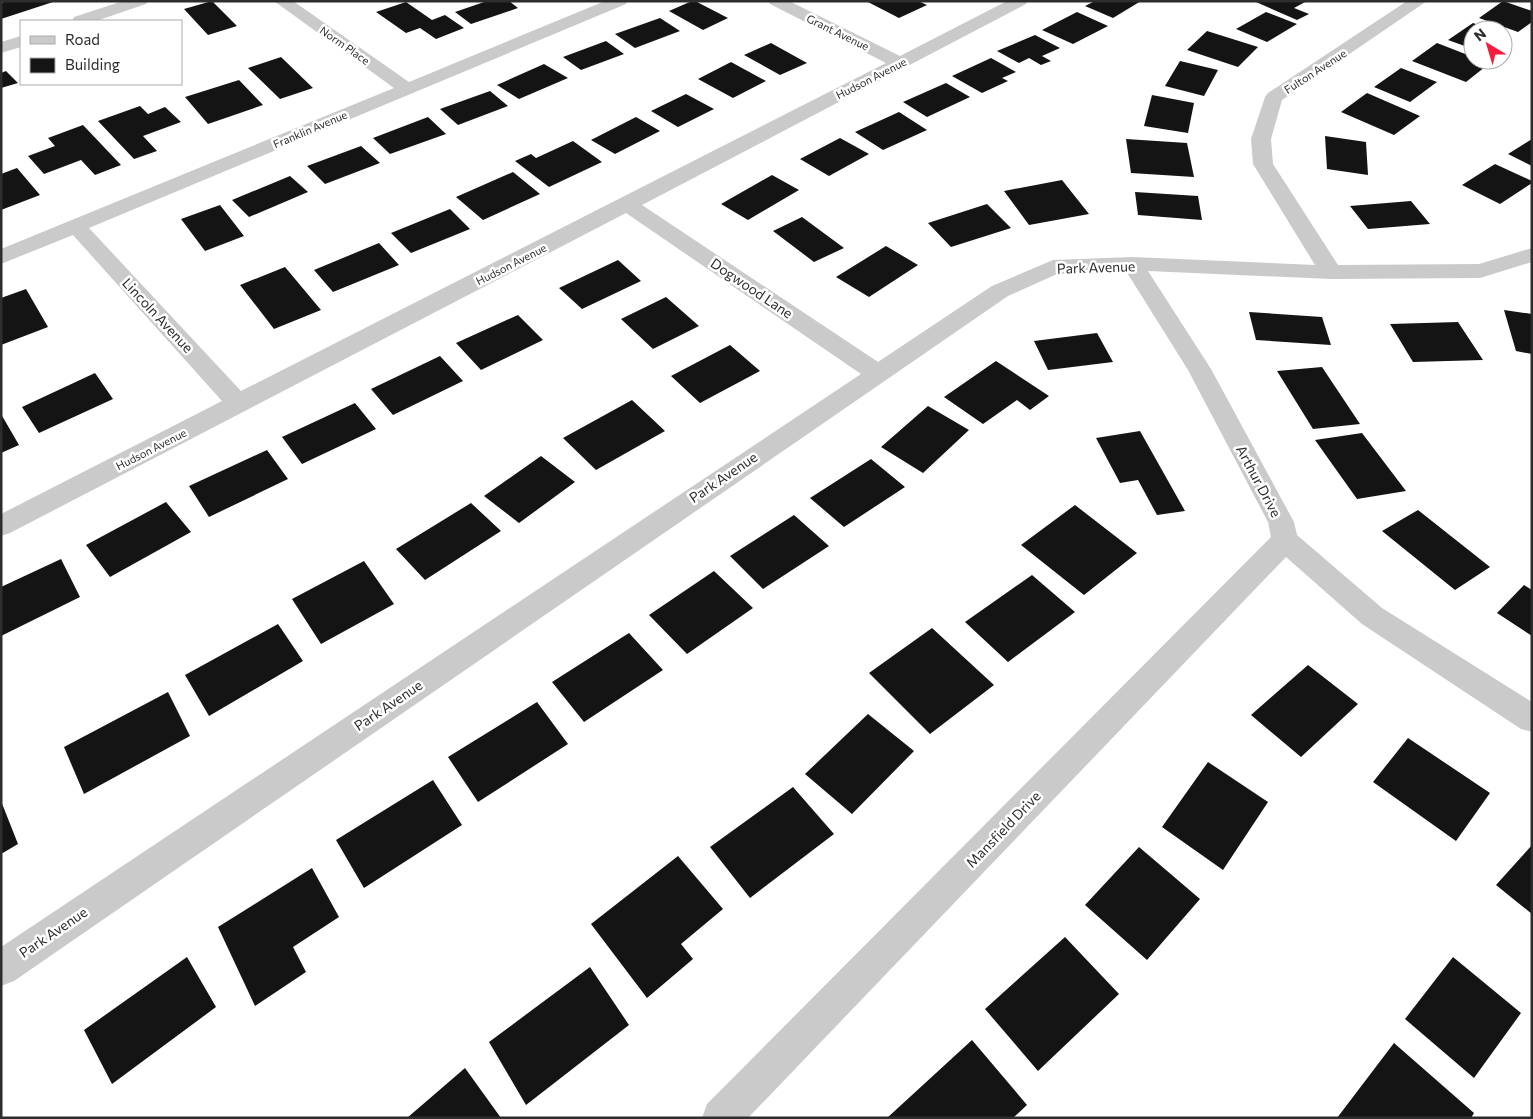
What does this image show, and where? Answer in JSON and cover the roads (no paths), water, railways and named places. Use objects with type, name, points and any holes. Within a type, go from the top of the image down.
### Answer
[{"type":"street","points":[[83,20],[140,1]]},
{"type":"street","name":"Norm Place","points":[[282,1],[407,89]]},
{"type":"street","name":"Franklin Avenue","points":[[1,258],[620,1]]},
{"type":"street","name":"Grant Avenue","points":[[776,1],[900,63]]},
{"type":"street","name":"Hudson Avenue","points":[[1,526],[1020,1]]},
{"type":"street","name":"Fulton Avenue","points":[[1331,272],[1263,164],[1261,139],[1274,97],[1419,1]]},
{"type":"street","points":[[1,48],[20,41]]},
{"type":"street","name":"Dogwood Lane","points":[[628,204],[877,373]]},
{"type":"street","name":"Lincoln Avenue","points":[[76,226],[239,404]]},
{"type":"street","name":"Park Avenue","points":[[1,968],[1000,291],[1053,267],[1132,264],[1331,272],[1480,271],[1532,255]]},
{"type":"street","name":"Arthur Drive","points":[[1132,264],[1199,369],[1281,522],[1284,540]]},
{"type":"street","points":[[1284,540],[1372,616],[1532,719]]},
{"type":"street","name":"Mansfield Drive","points":[[721,1118],[1284,540]]}]
